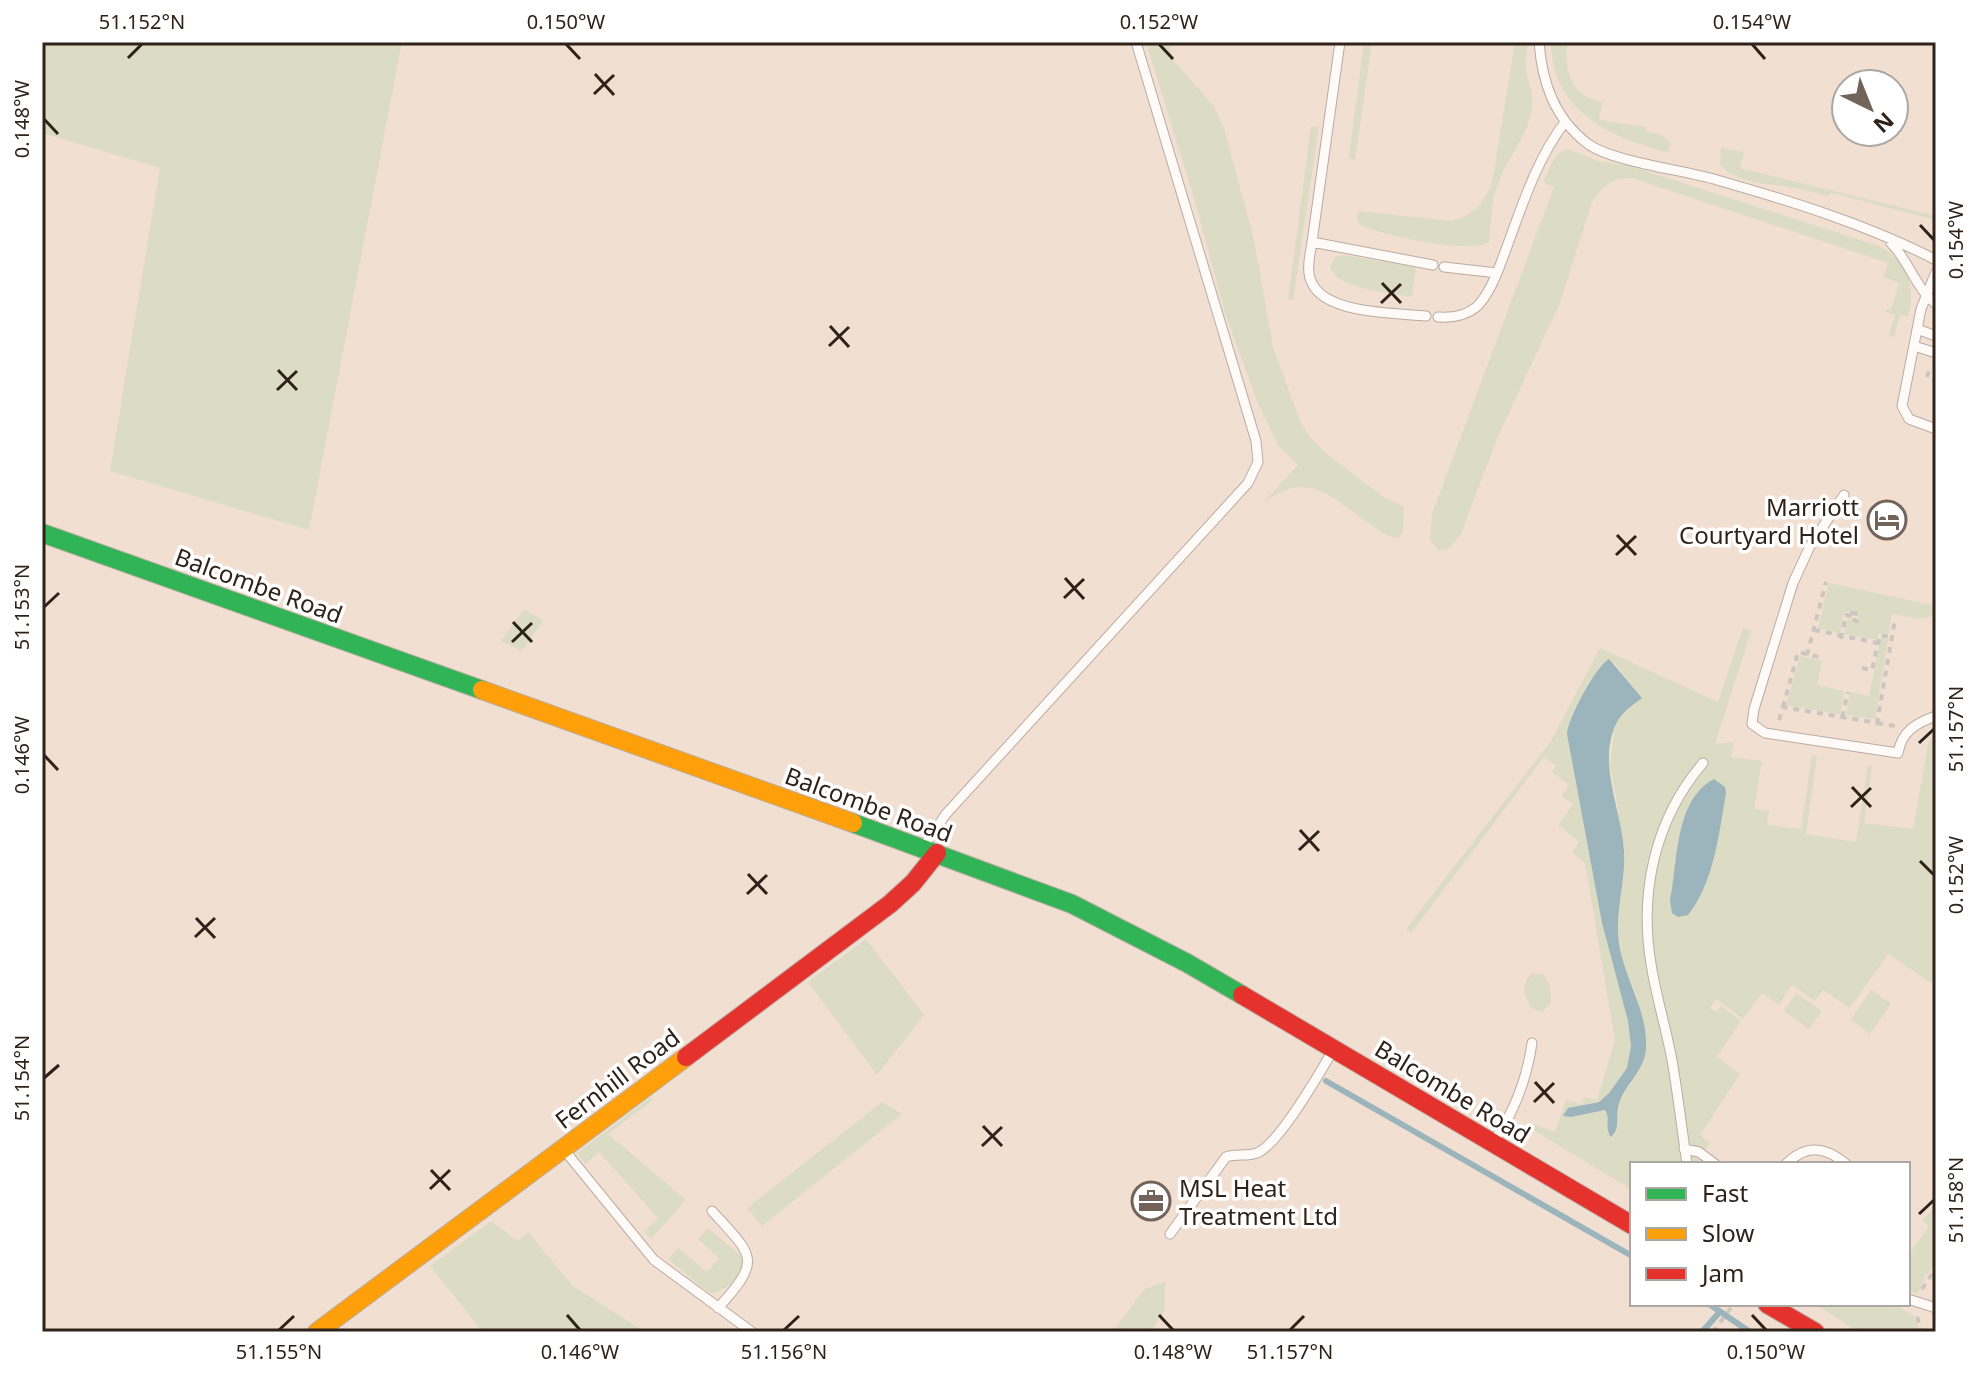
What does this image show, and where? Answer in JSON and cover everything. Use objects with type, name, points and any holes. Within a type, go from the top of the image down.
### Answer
[{"type":"main road","name":"Balcombe Road","points":[[42,533],[1072,904],[1187,963],[1630,1224]]},
{"type":"main road","name":"Fernhill Road","points":[[317,1332],[890,904],[913,883],[929,851]]},
{"type":"main road","points":[[1770,1306],[1815,1332]]},
{"type":"lane","points":[[929,851],[946,814],[1248,483],[1258,462],[1256,441],[1136,42]]},
{"type":"lane","points":[[1340,42],[1308,263],[1310,277],[1315,289],[1329,300],[1351,307],[1426,316]]},
{"type":"lane","points":[[1539,42],[1545,81],[1556,109],[1565,122],[1598,150],[1717,180],[1856,224],[1936,260]]},
{"type":"lane","points":[[1438,317],[1458,318],[1471,313],[1483,300],[1497,273],[1550,141],[1565,122]]},
{"type":"lane","points":[[1886,237],[1903,255],[1925,294],[1936,304]]},
{"type":"lane","points":[[1312,242],[1433,265]]},
{"type":"lane","points":[[1444,267],[1497,273]]},
{"type":"lane","points":[[1936,272],[1925,294],[1903,411],[1909,419],[1936,429]]},
{"type":"lane","points":[[1917,329],[1936,336]]},
{"type":"lane","points":[[1914,346],[1936,353]]},
{"type":"lane","points":[[1844,495],[1810,546],[1793,583],[1754,709],[1753,727],[1775,735],[1898,753],[1901,739],[1907,731],[1936,716]]},
{"type":"lane","points":[[1687,1162],[1672,1060],[1651,966],[1647,902],[1667,817],[1703,763]]},
{"type":"lane","points":[[1493,1143],[1519,1095],[1532,1043]]},
{"type":"lane","points":[[1170,1234],[1226,1157],[1254,1154],[1268,1144],[1308,1092],[1334,1049]]},
{"type":"lane","points":[[563,1148],[654,1260],[752,1332]]},
{"type":"lane","points":[[1788,1162],[1800,1152],[1819,1148],[1843,1162]]},
{"type":"lane","points":[[1684,1149],[1699,1152],[1712,1162]]},
{"type":"lane","points":[[712,1211],[742,1245],[749,1260],[740,1283],[718,1308]]},
{"type":"lane","points":[[1910,1300],[1936,1308]]},
{"type":"path","points":[[1807,655],[1826,582]]},
{"type":"path","points":[[1841,637],[1846,615],[1852,616]]},
{"type":"path","points":[[1783,707],[1877,723],[1895,619]]},
{"type":"path","points":[[1814,630],[1878,643]]},
{"type":"path","points":[[1862,668],[1872,670],[1880,635],[1892,638]]},
{"type":"path","points":[[1775,735],[1798,652],[1823,658]]},
{"type":"path","points":[[1842,717],[1848,692]]},
{"type":"path","points":[[1713,1332],[1732,1307]]},
{"type":"green space","points":[[42,42],[402,42],[309,530],[110,471],[160,168],[42,133]]},
{"type":"green space","points":[[1146,42],[1169,42],[1172,59],[1213,105],[1224,128],[1254,240],[1273,347],[1300,421],[1309,436],[1327,454],[1382,496],[1404,507],[1403,532],[1399,538],[1381,532],[1330,496],[1305,487],[1276,494],[1260,506],[1298,465],[1278,445],[1257,401],[1225,313],[1195,201]]},
{"type":"green space","points":[[1364,42],[1372,42],[1355,160],[1349,158]]},
{"type":"green space","points":[[1515,42],[1528,42],[1525,64],[1532,110],[1526,130],[1502,173],[1493,199],[1489,242],[1447,245],[1405,238],[1360,225],[1356,218],[1359,211],[1451,221],[1476,209],[1492,183]]},
{"type":"green space","points":[[1551,42],[1567,44],[1567,64],[1572,82],[1583,94],[1602,102],[1599,120],[1646,127],[1645,131],[1662,135],[1671,144],[1669,150],[1666,152],[1624,138],[1587,117],[1561,86]]},
{"type":"green space","points":[[1311,126],[1319,127],[1293,300],[1288,300]]},
{"type":"green space","points":[[1721,148],[1744,152],[1740,168],[1936,216],[1936,220],[1832,193],[1826,196],[1744,180],[1720,164]]},
{"type":"green space","points":[[1568,149],[1598,161],[1630,166],[1879,246],[1896,259],[1907,275],[1911,294],[1908,316],[1900,315],[1894,337],[1889,335],[1895,315],[1886,312],[1886,309],[1891,310],[1899,283],[1883,277],[1888,263],[1632,178],[1613,181],[1599,192],[1592,203],[1559,305],[1499,434],[1460,536],[1448,549],[1439,551],[1430,540],[1432,514],[1554,187],[1543,182],[1556,155]]},
{"type":"green space","points":[[1343,255],[1416,267],[1412,297],[1365,289],[1342,280],[1330,266],[1335,257]]},
{"type":"green space","points":[[1829,583],[1936,606],[1936,615],[1920,619],[1892,614],[1888,635],[1878,633],[1877,640],[1844,634],[1848,618],[1858,622],[1859,612],[1844,612],[1840,633],[1818,628]]},
{"type":"green space","points":[[524,609],[543,621],[522,651],[501,641]]},
{"type":"green space","points":[[1743,628],[1751,631],[1715,744],[1734,742],[1731,757],[1762,761],[1754,809],[1769,811],[1767,825],[1801,829],[1812,755],[1817,756],[1806,834],[1856,842],[1868,765],[1872,766],[1864,823],[1913,829],[1929,740],[1936,738],[1936,975],[1931,983],[1888,954],[1850,1008],[1823,990],[1815,1001],[1792,985],[1779,1005],[1762,993],[1743,1019],[1716,999],[1710,1008],[1716,1012],[1721,1006],[1741,1021],[1717,1057],[1740,1074],[1700,1135],[1710,1143],[1697,1162],[1630,1162],[1630,1189],[1527,1126],[1527,1122],[1555,1132],[1566,1100],[1582,1104],[1584,1097],[1597,1100],[1615,1040],[1585,863],[1572,852],[1579,842],[1558,825],[1573,804],[1562,796],[1569,785],[1552,772],[1556,766],[1544,757],[1411,933],[1406,929],[1551,741],[1600,648],[1718,702]],"holes":[[[1605,661],[1614,663],[1642,698],[1615,726],[1610,762],[1625,852],[1617,919],[1618,937],[1624,966],[1637,996],[1646,1045],[1642,1066],[1620,1101],[1615,1135],[1611,1137],[1605,1110],[1571,1117],[1568,1108],[1599,1101],[1609,1093],[1627,1068],[1631,1046],[1628,1021],[1602,923],[1567,734],[1572,715],[1593,676]],[[1698,792],[1704,884],[1697,903],[1670,901],[1681,831]]]},
{"type":"green space","points":[[1881,638],[1888,639],[1875,719],[1846,715],[1850,692],[1869,696]]},
{"type":"green space","points":[[1800,656],[1822,661],[1817,685],[1844,691],[1840,714],[1786,705]]},
{"type":"green space","points":[[866,939],[924,1015],[877,1075],[808,982]]},
{"type":"green space","points":[[1533,973],[1544,975],[1550,985],[1551,1003],[1542,1012],[1531,1008],[1524,992],[1526,980]]},
{"type":"green space","points":[[1871,990],[1891,1004],[1870,1034],[1851,1020]]},
{"type":"green space","points":[[1796,993],[1822,1011],[1809,1029],[1784,1011]]},
{"type":"green space","points":[[650,1098],[653,1100],[608,1134],[686,1200],[651,1239],[644,1232],[658,1218],[599,1152],[585,1164],[577,1153]]},
{"type":"green space","points":[[882,1102],[902,1114],[762,1226],[747,1208]]},
{"type":"green space","points":[[1935,1207],[1936,1264],[1924,1278],[1918,1294],[1910,1291],[1910,1253],[1929,1226],[1922,1220]]},
{"type":"green space","points":[[491,1221],[518,1241],[528,1232],[573,1286],[645,1332],[483,1332],[430,1266]]},
{"type":"green space","points":[[708,1228],[743,1258],[735,1280],[714,1293],[708,1292],[668,1259],[678,1248],[707,1272],[719,1258],[698,1239]]},
{"type":"green space","points":[[1165,1282],[1165,1309],[1151,1332],[1112,1332],[1145,1289]]},
{"type":"green space","points":[[1817,1306],[1898,1306],[1914,1316],[1920,1332],[1859,1332]]},
{"type":"water","points":[[1609,659],[1642,698],[1618,720],[1609,755],[1624,851],[1618,936],[1646,1036],[1645,1057],[1622,1097],[1616,1130],[1611,1137],[1605,1110],[1563,1116],[1568,1108],[1599,1102],[1609,1093],[1627,1068],[1631,1046],[1628,1021],[1602,923],[1567,734],[1583,694]]},
{"type":"water","points":[[1714,779],[1725,787],[1726,793],[1710,873],[1688,915],[1678,917],[1672,913],[1670,901],[1680,834],[1691,802]]},
{"type":"waterway","points":[[1326,1081],[1630,1255]]},
{"type":"waterway","points":[[1712,1306],[1750,1332]]},
{"type":"waterway","points":[[1702,1332],[1717,1315]]},
{"type":"traffic: fast","points":[[42,533],[482,690]]},
{"type":"traffic: fast","points":[[853,823],[1072,904],[1242,995]]},
{"type":"traffic: slow","points":[[482,690],[853,823]]},
{"type":"traffic: slow","points":[[317,1332],[686,1057]]},
{"type":"traffic: jam","points":[[686,1057],[890,904],[913,883],[937,853]]},
{"type":"traffic: jam","points":[[1242,995],[1630,1224]]},
{"type":"traffic: jam","points":[[1770,1306],[1815,1332]]},
{"type":"place","name":"Marriott Courtyard Hotel","points":[[1887,520]]},
{"type":"place","name":"MSL Heat Treatment Ltd","points":[[1151,1201]]}]
